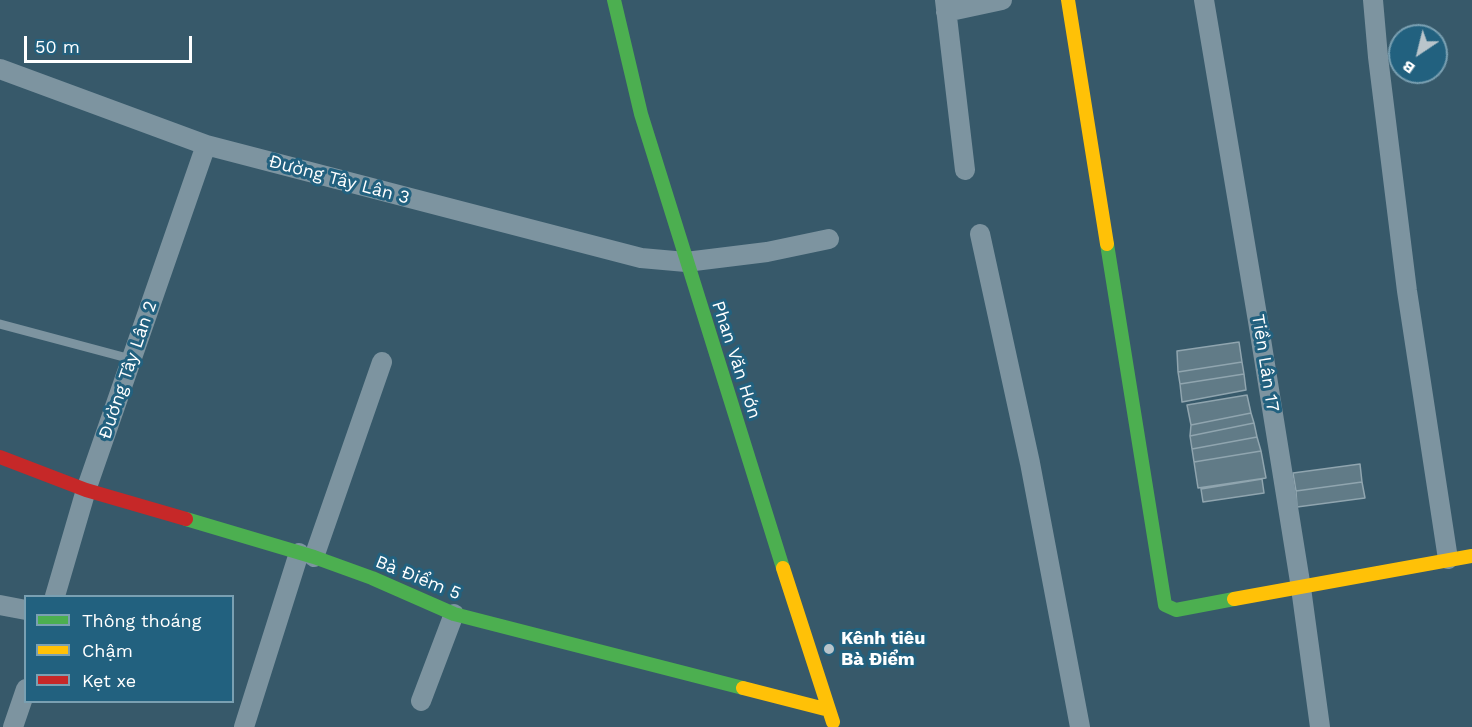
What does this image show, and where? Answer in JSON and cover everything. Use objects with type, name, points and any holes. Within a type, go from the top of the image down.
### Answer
[{"type":"street","name":"Phan Văn Hớn","points":[[614,0],[641,114],[834,727]]},
{"type":"street","points":[[965,170],[946,6],[1002,0]]},
{"type":"street","points":[[1068,0],[1165,605],[1176,610],[1472,556]]},
{"type":"street","name":"Tiền Lân 17","points":[[1204,0],[1300,588],[1320,727]]},
{"type":"street","points":[[1373,0],[1379,69],[1407,291],[1448,560]]},
{"type":"street","name":"Đường Tây Lân 3","points":[[0,69],[206,145],[641,258],[686,262],[767,252],[829,239]]},
{"type":"street","name":"Đường Tây Lân 2","points":[[56,595],[86,490],[206,145]]},
{"type":"street","points":[[980,234],[1030,463],[1080,727]]},
{"type":"street","points":[[244,727],[307,555],[382,362]]},
{"type":"street","name":"Bà Điểm 5","points":[[0,457],[86,490],[307,555],[372,578],[454,614],[830,710]]},
{"type":"street","points":[[0,605],[24,610]]},
{"type":"street","points":[[422,701],[454,614]]},
{"type":"street","points":[[13,727],[24,695]]},
{"type":"lane","points":[[0,324],[131,359]]},
{"type":"building","points":[[1239,342],[1242,362],[1178,372],[1177,351]]},
{"type":"building","points":[[1242,362],[1244,374],[1180,384],[1178,372]]},
{"type":"building","points":[[1244,374],[1246,390],[1182,402],[1180,384]]},
{"type":"building","points":[[1247,395],[1251,413],[1191,425],[1187,405]]},
{"type":"building","points":[[1251,413],[1254,423],[1190,436],[1191,425]]},
{"type":"building","points":[[1254,423],[1257,437],[1192,449],[1190,436]]},
{"type":"building","points":[[1257,437],[1261,451],[1194,462],[1192,449]]},
{"type":"building","points":[[1261,451],[1266,478],[1198,488],[1194,462]]},
{"type":"building","points":[[1360,464],[1362,482],[1296,491],[1293,473]]},
{"type":"building","points":[[1262,479],[1264,493],[1203,502],[1201,489]]},
{"type":"building","points":[[1362,482],[1365,498],[1297,507],[1296,491]]},
{"type":"traffic: fast","points":[[614,0],[641,114],[783,568]]},
{"type":"traffic: fast","points":[[1107,244],[1165,605],[1176,610],[1234,599]]},
{"type":"traffic: fast","points":[[186,519],[314,557],[372,578],[454,614],[743,688]]},
{"type":"traffic: slow","points":[[1068,0],[1107,244]]},
{"type":"traffic: slow","points":[[1234,599],[1472,556]]},
{"type":"traffic: slow","points":[[783,568],[833,722]]},
{"type":"traffic: slow","points":[[743,688],[829,710]]},
{"type":"traffic: jam","points":[[0,457],[86,490],[186,519]]},
{"type":"place","name":"Kênh tiêu Bà Điểm","points":[[829,649]]}]
